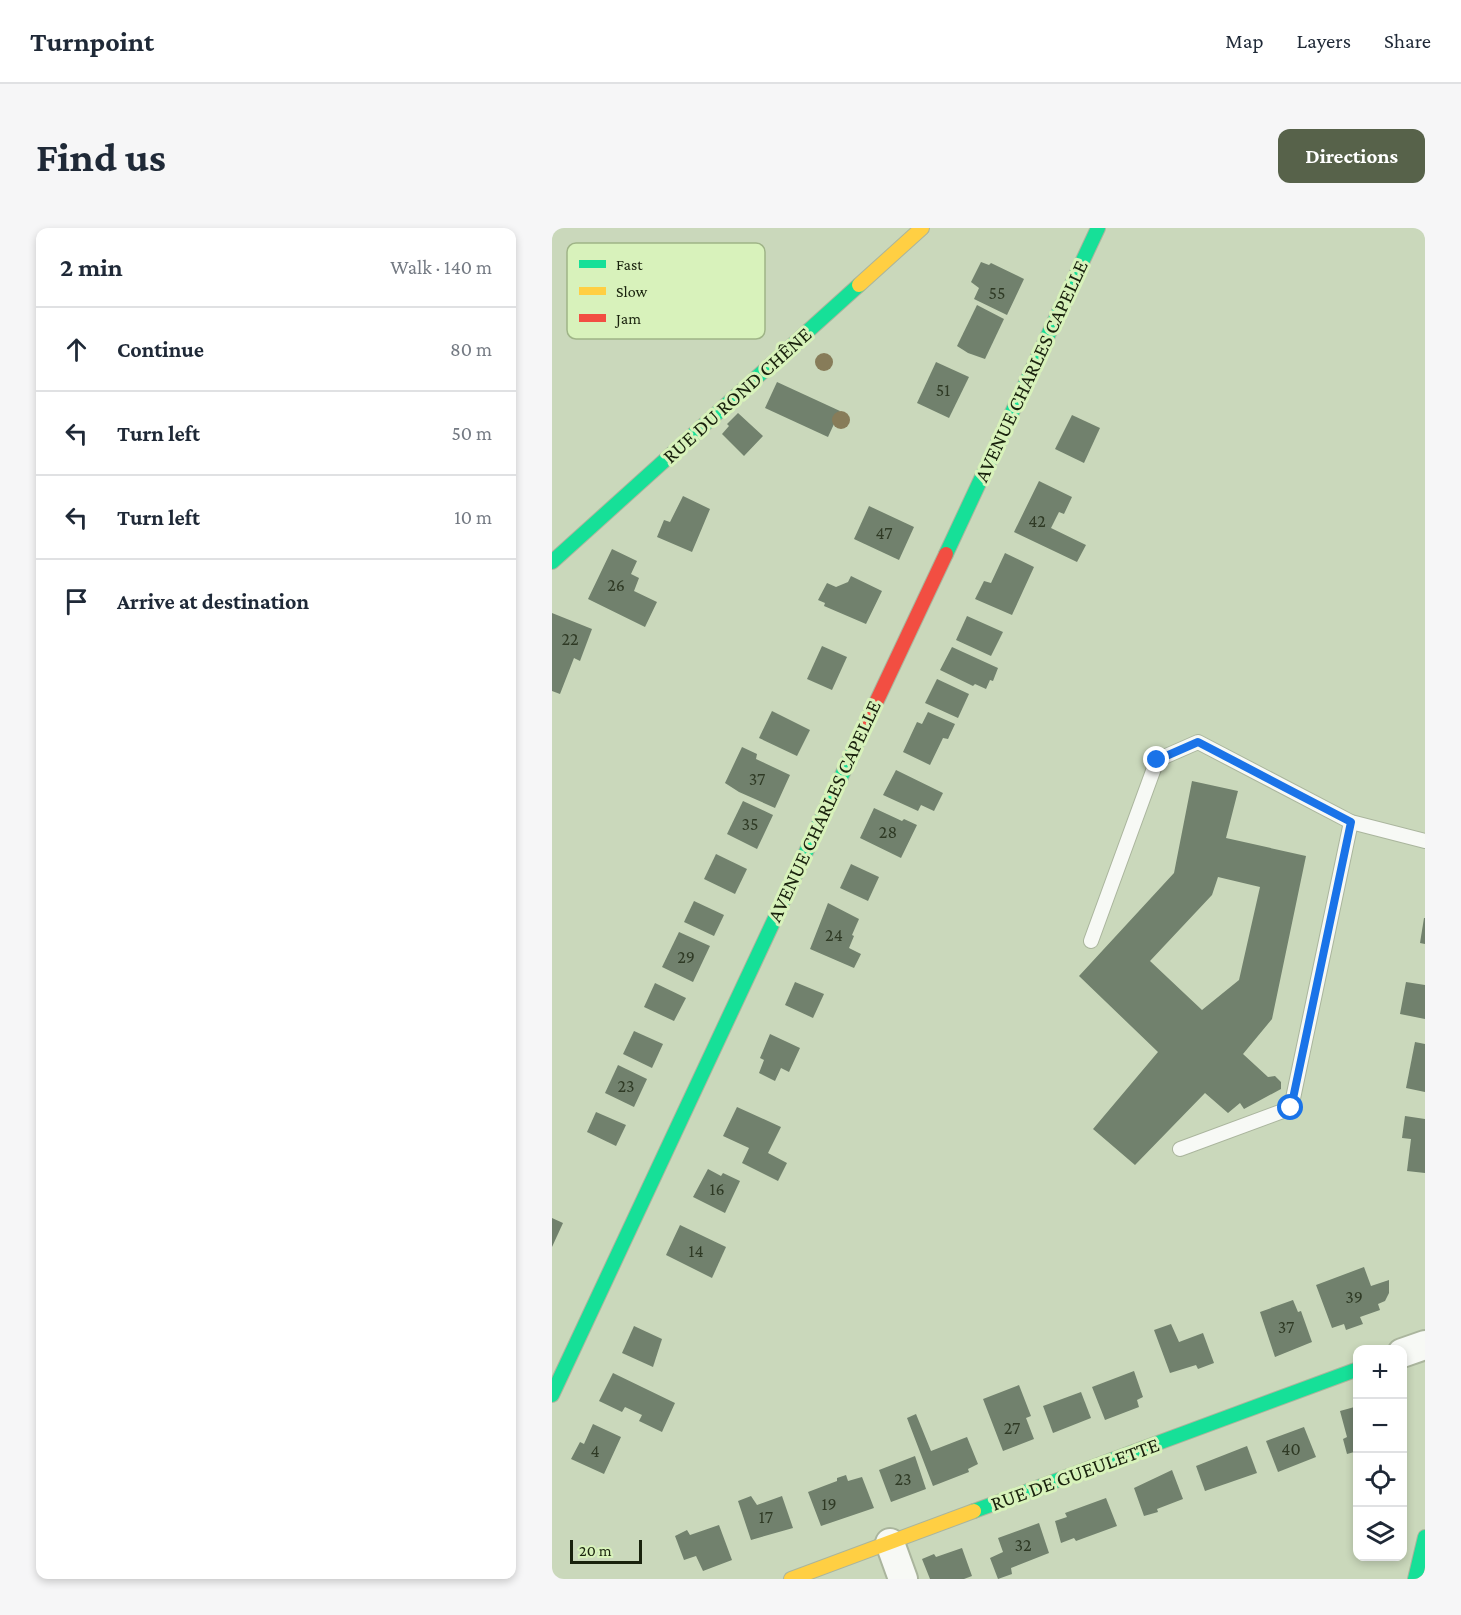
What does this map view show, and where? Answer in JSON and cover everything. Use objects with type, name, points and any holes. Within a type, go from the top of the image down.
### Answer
[{"type":"street","name":"RUE DU ROND CHÊNE","points":[[552,562],[922,228]]},
{"type":"street","name":"AVENUE CHARLES CAPELLE","points":[[552,1395],[1098,228]]},
{"type":"street","points":[[1407,1351],[1425,1345]]},
{"type":"street","name":"RUE DE GUEULETTE","points":[[792,1579],[1353,1371]]},
{"type":"street","points":[[1414,1579],[1425,1537]]},
{"type":"street","points":[[890,1543],[903,1579]]},
{"type":"lane","points":[[1091,941],[1157,760],[1198,742],[1351,822],[1425,841]]},
{"type":"lane","points":[[1180,1149],[1291,1108],[1351,822]]},
{"type":"building","points":[[981,262],[989,265],[991,263],[1024,279],[1007,315],[974,299],[979,288],[971,282]]},
{"type":"building","points":[[977,305],[1004,319],[985,359],[957,346]]},
{"type":"building","points":[[936,362],[969,377],[949,418],[917,403]]},
{"type":"building","points":[[777,382],[840,411],[828,437],[765,408]]},
{"type":"building","points":[[738,413],[763,436],[744,456],[722,434],[729,426],[727,424]]},
{"type":"building","points":[[1072,415],[1100,428],[1084,463],[1055,449]]},
{"type":"building","points":[[1039,481],[1072,497],[1064,514],[1059,512],[1051,528],[1086,545],[1077,562],[1014,532]]},
{"type":"building","points":[[683,496],[710,509],[692,552],[657,537],[664,520],[670,522]]},
{"type":"building","points":[[869,506],[914,527],[899,560],[854,539]]},
{"type":"building","points":[[612,549],[637,561],[631,574],[639,578],[634,591],[657,602],[645,627],[588,599]]},
{"type":"building","points":[[1005,553],[1034,567],[1012,615],[975,599],[984,581],[991,583]]},
{"type":"building","points":[[851,576],[882,591],[866,624],[824,606],[825,603],[818,600],[827,583],[836,587],[848,582]]},
{"type":"building","points":[[552,613],[592,629],[580,661],[574,658],[560,694],[552,691]]},
{"type":"building","points":[[967,616],[1003,632],[991,656],[956,640]]},
{"type":"building","points":[[822,646],[847,657],[832,690],[807,679]]},
{"type":"building","points":[[952,647],[998,668],[993,681],[990,680],[986,689],[975,684],[973,686],[940,670]]},
{"type":"building","points":[[937,679],[969,694],[958,718],[925,703]]},
{"type":"building","points":[[772,711],[810,730],[797,756],[759,738]]},
{"type":"building","points":[[928,712],[955,724],[948,739],[943,738],[930,765],[903,752],[917,722],[922,724]]},
{"type":"building","points":[[742,747],[757,754],[756,759],[790,775],[775,808],[725,783]]},
{"type":"building","points":[[896,770],[943,793],[934,811],[921,805],[918,811],[883,795]]},
{"type":"building","points":[[1192,781],[1238,791],[1226,838],[1306,856],[1272,1019],[1243,1054],[1268,1077],[1275,1076],[1281,1082],[1281,1089],[1244,1109],[1240,1103],[1228,1113],[1205,1093],[1135,1165],[1093,1129],[1158,1052],[1079,976],[1174,873]],"holes":[[[1218,877],[1260,887],[1239,980],[1202,1010],[1150,961],[1212,895]]]},
{"type":"building","points":[[743,801],[773,815],[757,849],[727,834]]},
{"type":"building","points":[[874,808],[917,825],[901,858],[860,838]]},
{"type":"building","points":[[716,854],[747,869],[735,894],[704,879]]},
{"type":"building","points":[[851,864],[879,877],[868,901],[840,888]]},
{"type":"building","points":[[694,901],[724,915],[714,936],[684,922]]},
{"type":"building","points":[[828,903],[859,919],[849,948],[861,954],[854,968],[810,949]]},
{"type":"building","points":[[1425,918],[1425,944],[1420,943]]},
{"type":"building","points":[[679,932],[710,946],[693,982],[662,967]]},
{"type":"building","points":[[795,982],[824,994],[813,1018],[785,1005]]},
{"type":"building","points":[[1406,982],[1425,985],[1425,1019],[1400,1014]]},
{"type":"building","points":[[655,983],[686,998],[674,1021],[644,1007]]},
{"type":"building","points":[[634,1031],[663,1044],[652,1068],[623,1054]]},
{"type":"building","points":[[770,1034],[800,1048],[789,1072],[781,1068],[775,1081],[759,1073],[764,1060],[760,1058]]},
{"type":"building","points":[[1415,1042],[1425,1044],[1425,1092],[1406,1088]]},
{"type":"building","points":[[618,1065],[647,1079],[634,1107],[605,1093]]},
{"type":"building","points":[[737,1107],[781,1127],[768,1153],[787,1163],[778,1181],[742,1163],[749,1148],[723,1136]]},
{"type":"building","points":[[596,1112],[626,1125],[616,1146],[587,1132]]},
{"type":"building","points":[[1405,1116],[1425,1119],[1425,1173],[1407,1171],[1411,1139],[1402,1138]]},
{"type":"building","points":[[708,1169],[721,1176],[723,1173],[740,1181],[725,1213],[693,1197]]},
{"type":"building","points":[[552,1218],[563,1223],[552,1247]]},
{"type":"building","points":[[680,1225],[726,1247],[712,1278],[666,1255]]},
{"type":"building","points":[[1364,1267],[1371,1286],[1389,1280],[1389,1293],[1385,1301],[1378,1304],[1380,1310],[1360,1317],[1363,1324],[1346,1330],[1344,1324],[1332,1328],[1316,1285]]},
{"type":"building","points":[[1293,1300],[1298,1312],[1301,1311],[1312,1342],[1275,1357],[1260,1312]]},
{"type":"building","points":[[1171,1324],[1179,1342],[1203,1333],[1214,1363],[1198,1369],[1196,1365],[1170,1373],[1154,1330]]},
{"type":"building","points":[[634,1326],[662,1339],[653,1367],[622,1353]]},
{"type":"building","points":[[1134,1371],[1143,1397],[1137,1400],[1139,1407],[1105,1420],[1092,1387]]},
{"type":"building","points":[[613,1373],[675,1403],[662,1432],[639,1421],[642,1415],[625,1407],[622,1412],[599,1401]]},
{"type":"building","points":[[1019,1385],[1031,1416],[1026,1418],[1034,1439],[1003,1451],[983,1399]]},
{"type":"building","points":[[1081,1392],[1091,1418],[1053,1433],[1043,1406]]},
{"type":"building","points":[[1353,1407],[1353,1452],[1347,1454],[1343,1439],[1347,1437],[1340,1411]]},
{"type":"building","points":[[916,1414],[931,1451],[967,1437],[978,1464],[968,1469],[969,1472],[933,1486],[907,1418]]},
{"type":"building","points":[[593,1424],[621,1437],[604,1474],[571,1459],[580,1442],[584,1444]]},
{"type":"building","points":[[1304,1427],[1316,1457],[1278,1472],[1266,1441]]},
{"type":"building","points":[[1247,1446],[1257,1473],[1205,1491],[1196,1466]]},
{"type":"building","points":[[915,1456],[926,1489],[891,1502],[879,1470]]},
{"type":"building","points":[[1172,1470],[1183,1499],[1157,1509],[1158,1512],[1144,1516],[1134,1488]]},
{"type":"building","points":[[846,1475],[848,1481],[862,1477],[874,1508],[821,1526],[808,1492],[837,1481],[837,1478]]},
{"type":"building","points":[[751,1496],[757,1505],[782,1496],[793,1528],[751,1540],[738,1501]]},
{"type":"building","points":[[1106,1498],[1117,1526],[1076,1541],[1074,1538],[1061,1543],[1055,1521],[1067,1517],[1065,1513]]},
{"type":"building","points":[[1039,1523],[1049,1553],[1011,1568],[1012,1574],[998,1579],[990,1558],[1003,1552],[998,1538]]},
{"type":"building","points":[[719,1525],[732,1560],[703,1571],[696,1556],[684,1560],[675,1536],[687,1530],[690,1535]]},
{"type":"building","points":[[962,1548],[972,1576],[964,1579],[930,1579],[922,1559]]},
{"type":"traffic: fast","points":[[946,554],[1098,228]]},
{"type":"traffic: fast","points":[[552,562],[859,285]]},
{"type":"traffic: fast","points":[[552,1395],[864,728]]},
{"type":"traffic: fast","points":[[974,1511],[1353,1371]]},
{"type":"traffic: fast","points":[[1415,1579],[1425,1537]]},
{"type":"traffic: slow","points":[[859,285],[922,228]]},
{"type":"traffic: slow","points":[[791,1579],[974,1511]]},
{"type":"traffic: jam","points":[[864,728],[946,554]]},
{"type":"route","points":[[1157,760],[1198,742],[1351,822],[1291,1108]]}]
